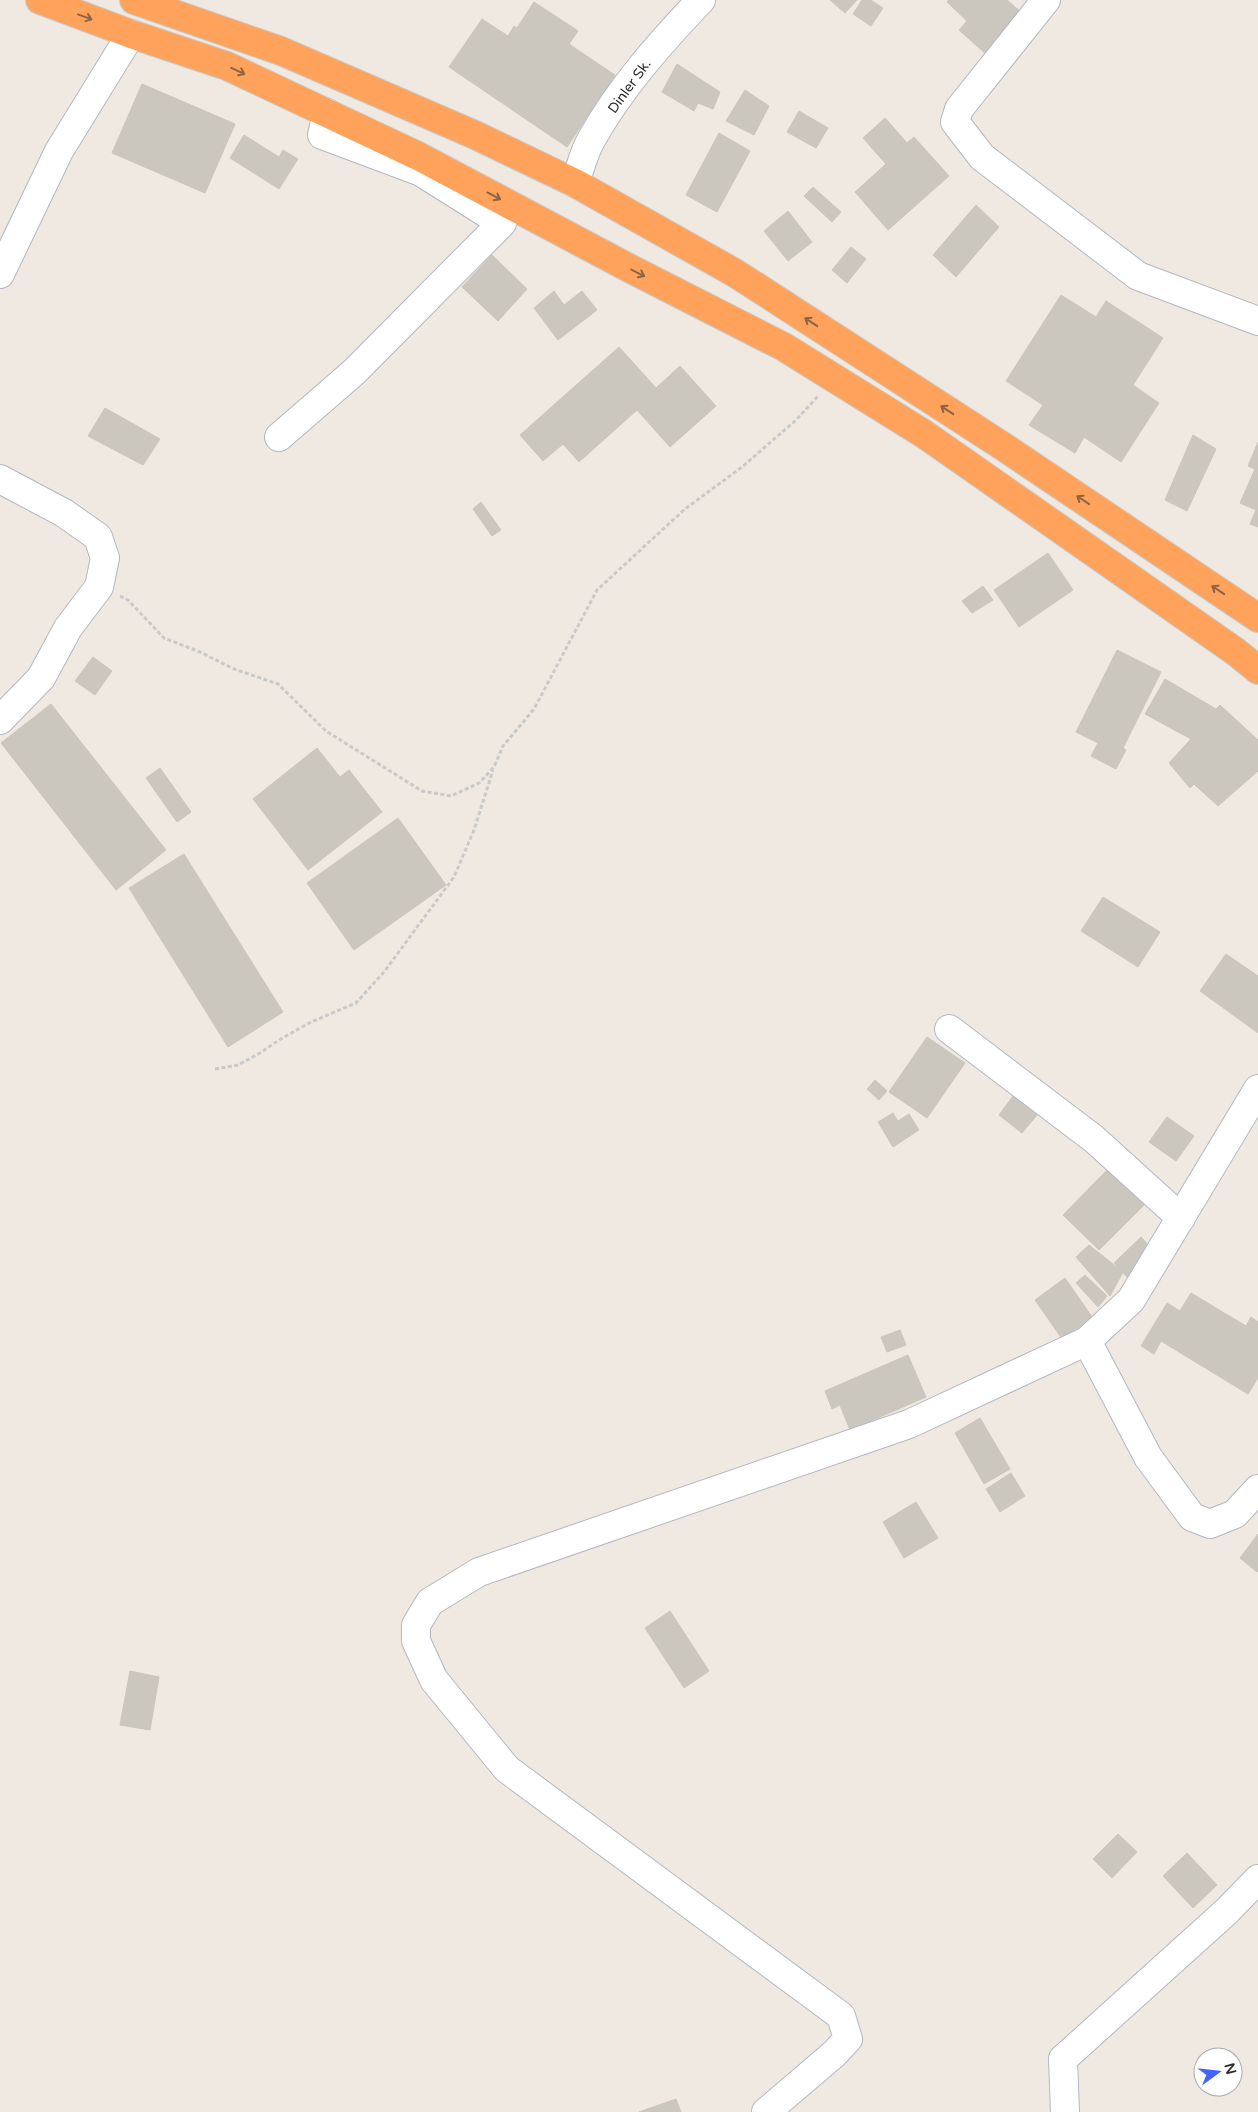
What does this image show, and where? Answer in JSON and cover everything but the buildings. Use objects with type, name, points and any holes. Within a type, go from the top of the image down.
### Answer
[{"type":"highway","points":[[40,0],[131,34],[227,66],[418,156],[629,268],[784,347],[924,434],[1236,652],[1258,670]]},
{"type":"highway","points":[[134,0],[281,51],[475,136],[576,183],[735,273],[1004,446],[1258,618]]},
{"type":"street","name":"Dinler Sk.","points":[[576,183],[590,141],[622,92],[663,39],[701,0]]},
{"type":"street","points":[[1046,0],[959,109],[955,122],[982,157],[1138,276],[1258,321]]},
{"type":"street","points":[[0,274],[59,151],[131,34]]},
{"type":"street","points":[[279,437],[354,372],[502,223],[421,172],[322,135],[327,113]]},
{"type":"street","points":[[0,479],[64,513],[98,537],[105,558],[99,587],[68,628],[41,678],[0,720]]},
{"type":"street","points":[[949,1029],[1094,1139],[1181,1218]]},
{"type":"street","points":[[766,2112],[834,2054],[848,2039],[841,2016],[507,1769],[434,1680],[416,1641],[416,1625],[430,1602],[479,1572],[909,1424],[1087,1341],[1131,1300],[1258,1089]]},
{"type":"street","points":[[1087,1341],[1148,1457],[1192,1517],[1210,1524],[1235,1514],[1258,1489]]},
{"type":"street","points":[[1064,2112],[1063,2059],[1227,1911],[1258,1879]]},
{"type":"path","points":[[214,1069],[238,1065],[311,1022],[356,1003],[384,972],[454,876],[474,830],[494,767],[503,746],[534,709],[597,590],[685,509],[742,467],[796,420],[834,378]]},
{"type":"path","points":[[99,587],[128,600],[164,638],[200,652],[234,669],[278,684],[326,731],[422,791],[451,796],[479,784],[494,767]]}]
